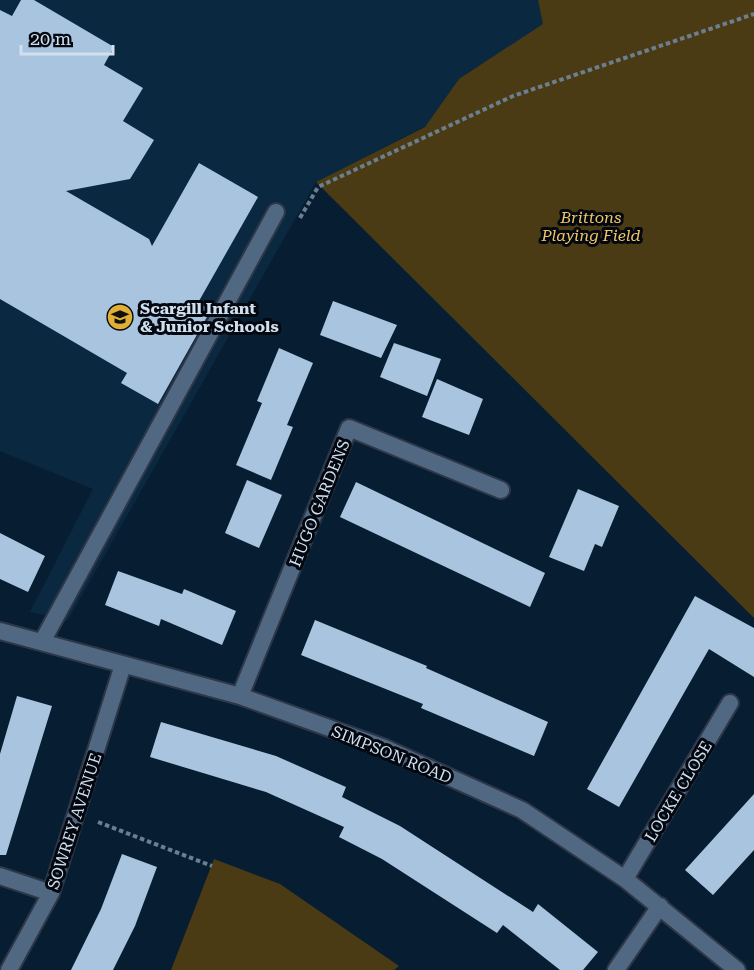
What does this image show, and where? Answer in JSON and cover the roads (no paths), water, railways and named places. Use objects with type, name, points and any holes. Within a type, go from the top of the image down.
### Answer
[{"type":"street","points":[[42,642],[276,212]]},
{"type":"street","name":"HUGO GARDENS","points":[[240,696],[349,428],[501,490]]},
{"type":"street","name":"SIMPSON ROAD","points":[[0,631],[240,696],[386,748],[522,810],[625,879],[737,970]]},
{"type":"street","name":"SOWREY AVENUE","points":[[9,970],[51,893],[78,815],[123,665]]},
{"type":"street","name":"LOCKE CLOSE","points":[[625,879],[730,703]]},
{"type":"street","points":[[0,876],[51,893]]},
{"type":"street","points":[[616,970],[660,906]]},
{"type":"place","name":"Scargill Infant & Junior Schools","points":[[120,317]]},
{"type":"park label","name":"Brittons Playing Field","points":[[591,226]]}]
